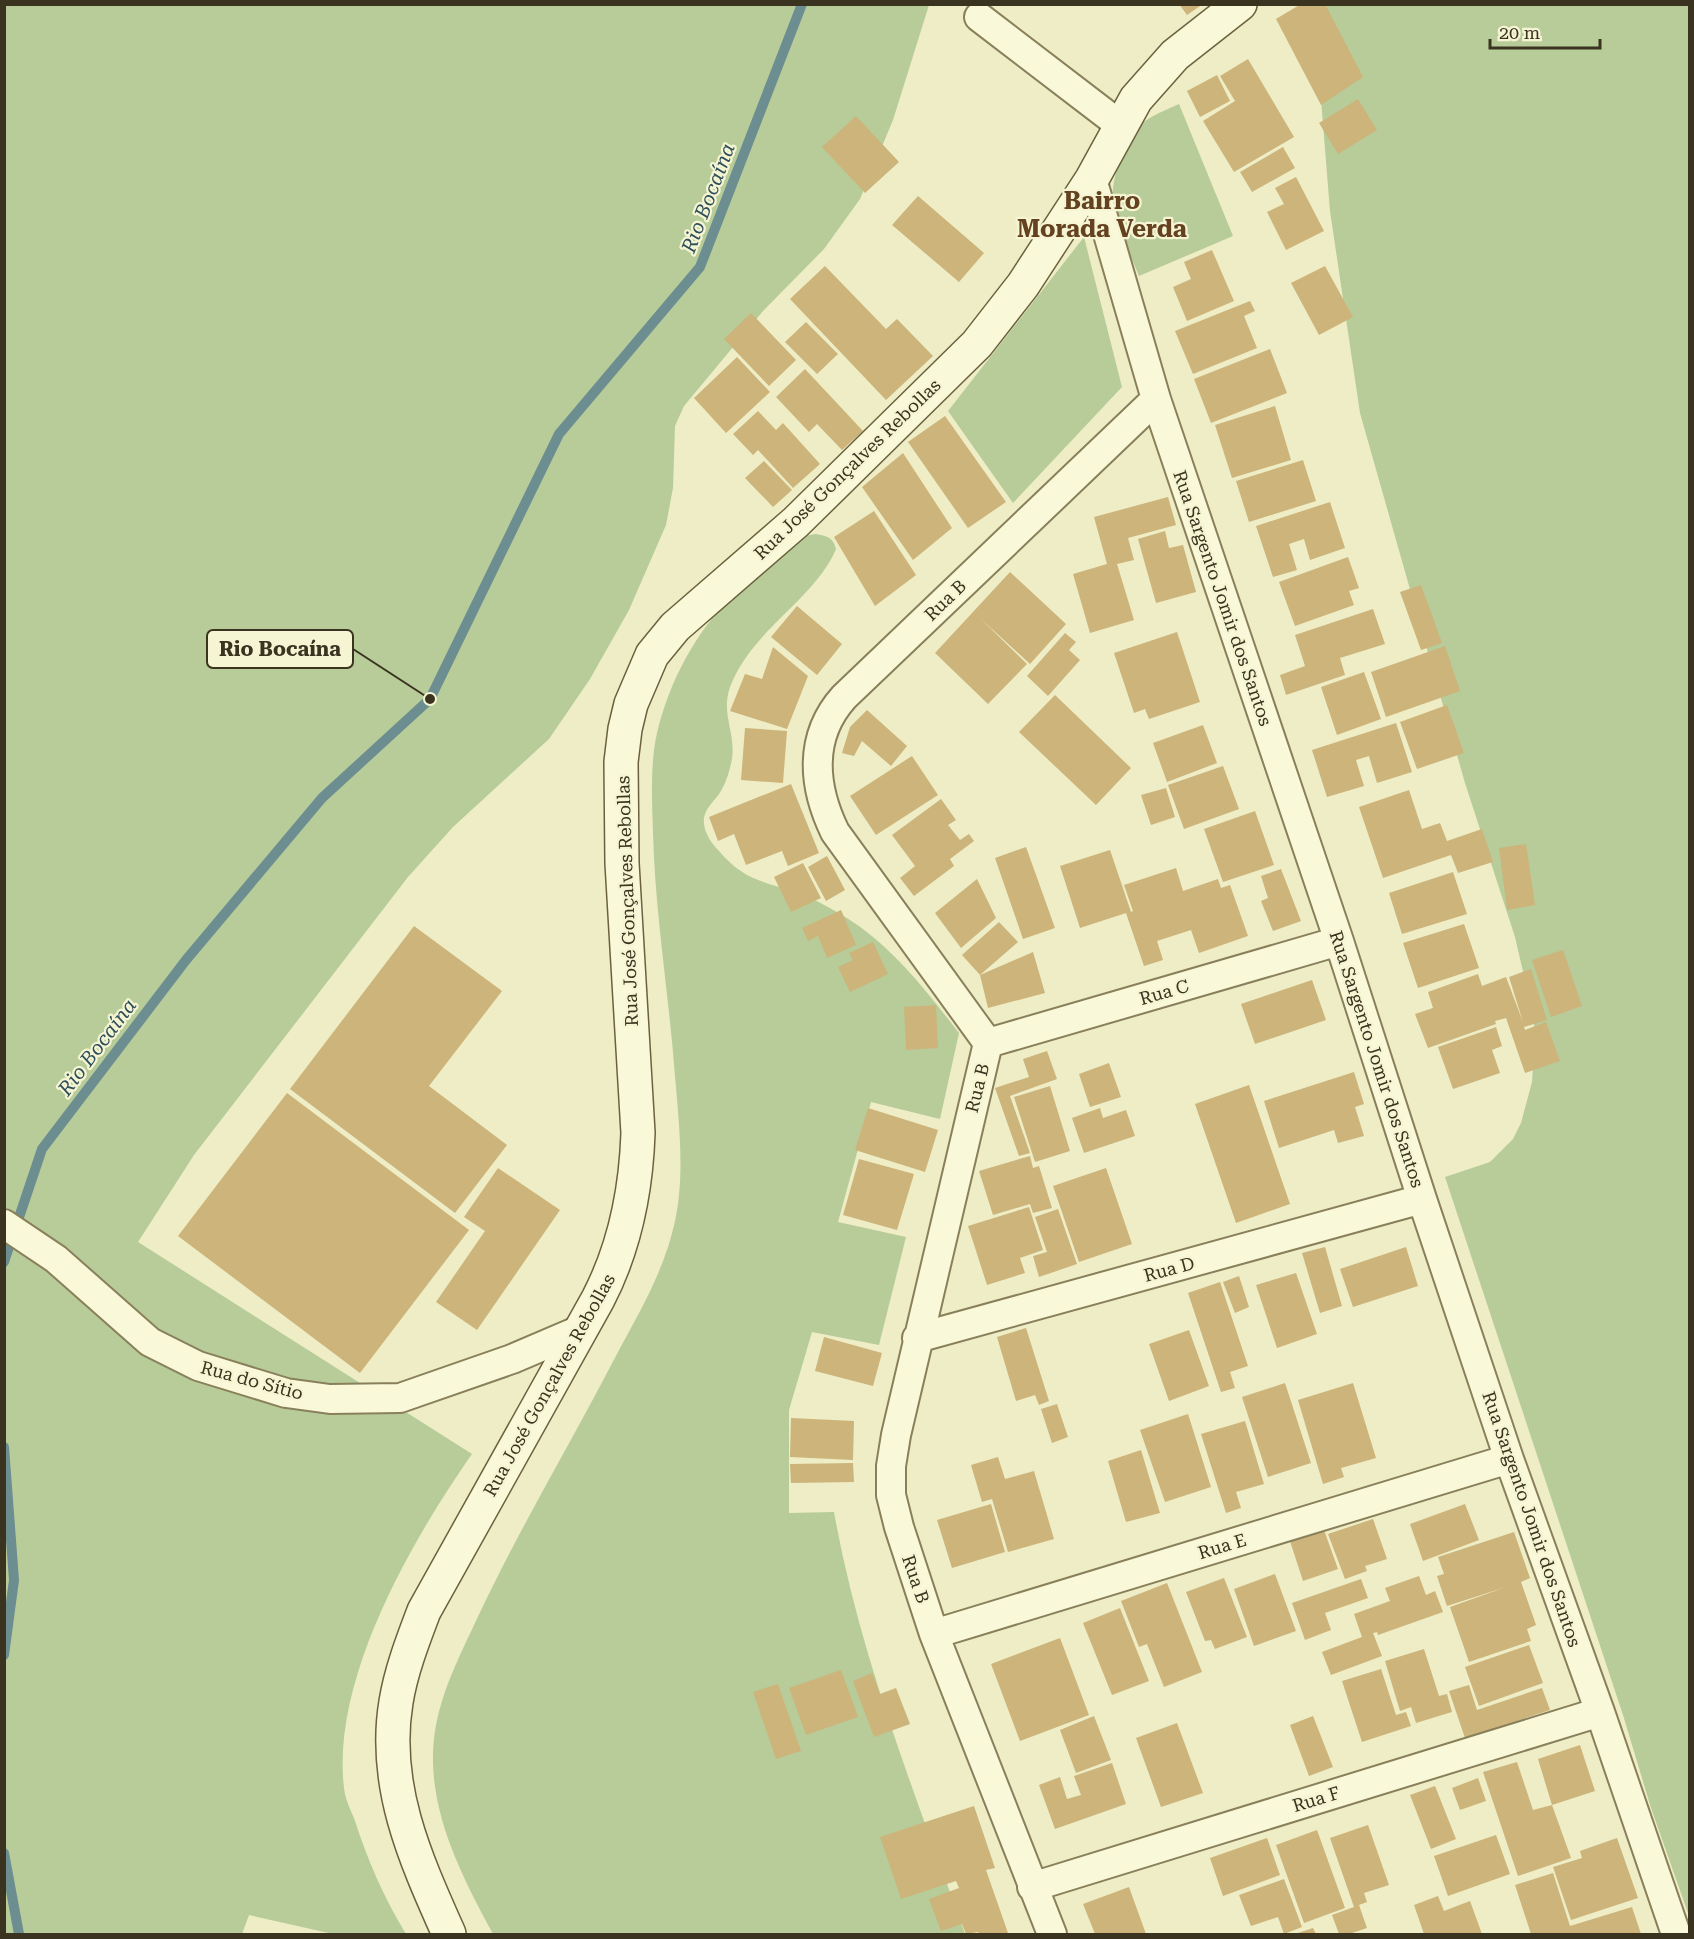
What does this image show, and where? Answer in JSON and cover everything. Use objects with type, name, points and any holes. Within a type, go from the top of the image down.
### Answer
[{"type":"street","name":"Rua José Gonçalves Rebollas","points":[[449,1935],[401,1816],[394,1778],[391,1742],[396,1701],[406,1659],[424,1611],[614,1269],[623,1241],[636,1166],[637,1103],[622,874],[621,796],[625,729],[640,678],[652,655],[669,633],[796,522],[976,344],[1023,285],[1092,178],[1136,99],[1175,55],[1240,4]]},
{"type":"street","points":[[979,17],[1120,125]]},
{"type":"street","name":"Rua Sargento Jomir dos Santos","points":[[1092,178],[1156,399],[1339,941],[1509,1459],[1600,1712],[1676,1935]]},
{"type":"street","name":"Rua B","points":[[1052,1935],[934,1634],[898,1527],[891,1495],[891,1466],[896,1435],[988,1042],[835,832],[820,795],[817,777],[819,741],[832,710],[844,697],[1156,399]]},
{"type":"street","name":"Rua C","points":[[988,1042],[1339,941]]},
{"type":"street","name":"Rua D","points":[[917,1338],[1422,1199]]},
{"type":"street","name":"Rua do Sítio","points":[[6,1225],[56,1259],[150,1342],[173,1355],[239,1380],[286,1393],[330,1399],[400,1398],[512,1359],[580,1330]]},
{"type":"street","name":"Rua E","points":[[934,1634],[1509,1459]]},
{"type":"street","name":"Rua F","points":[[1032,1887],[1600,1712]]},
{"type":"green space","points":[[5,5],[929,5],[893,120],[860,199],[824,249],[763,311],[684,406],[675,426],[673,488],[666,525],[629,610],[590,679],[549,739],[453,827],[408,877],[194,1155],[138,1242],[472,1454],[425,1527],[381,1612],[363,1657],[350,1702],[343,1746],[344,1788],[347,1800],[377,1878],[406,1934],[333,1934],[249,1915],[242,1934],[5,1934]]},
{"type":"green space","points":[[1319,5],[1689,5],[1689,1916],[1651,1808],[1623,1715],[1445,1177],[1490,1162],[1513,1139],[1521,1123],[1532,1082],[1535,1036],[1533,1015],[1515,937],[1465,783],[1360,413],[1330,211],[1319,75]]},
{"type":"green space","points":[[1179,104],[1233,236],[1139,276],[1115,215],[1113,186],[1115,175],[1122,153],[1138,127],[1152,117]]},
{"type":"green space","points":[[1084,237],[1122,387],[1013,503],[948,411]]},
{"type":"green space","points":[[815,534],[829,538],[836,549],[815,582],[756,644],[743,661],[733,680],[727,701],[733,748],[732,759],[725,782],[707,809],[704,824],[707,835],[714,845],[739,870],[749,876],[818,902],[869,933],[910,973],[959,1033],[940,1119],[871,1102],[838,1222],[906,1237],[879,1345],[812,1332],[789,1410],[789,1513],[834,1512],[845,1566],[874,1673],[965,1934],[493,1934],[462,1873],[445,1830],[435,1785],[433,1762],[436,1725],[445,1691],[474,1625],[526,1522],[643,1306],[671,1239],[680,1186],[680,1149],[654,863],[652,782],[657,733],[677,676],[708,624],[734,594],[751,579],[805,536]]},
{"type":"building","points":[[1179,4],[1203,4],[1187,15]]},
{"type":"building","points":[[1301,4],[1325,4],[1363,77],[1321,105],[1276,19]]},
{"type":"building","points":[[1248,59],[1294,137],[1234,172],[1203,121],[1235,101],[1220,76]]},
{"type":"building","points":[[1217,75],[1230,101],[1200,117],[1187,91]]},
{"type":"building","points":[[1358,99],[1377,130],[1338,154],[1319,123]]},
{"type":"building","points":[[856,116],[899,162],[865,193],[822,147]]},
{"type":"building","points":[[1283,147],[1295,168],[1252,192],[1240,172]]},
{"type":"building","points":[[1296,177],[1324,231],[1286,250],[1267,212],[1284,204],[1275,188]]},
{"type":"building","points":[[918,196],[984,253],[959,282],[892,225]]},
{"type":"building","points":[[1212,250],[1234,301],[1187,321],[1173,287],[1191,279],[1184,262]]},
{"type":"building","points":[[825,266],[886,329],[897,319],[933,356],[886,400],[790,299]]},
{"type":"building","points":[[1325,266],[1353,317],[1319,335],[1291,283]]},
{"type":"building","points":[[1250,301],[1255,311],[1244,316],[1257,348],[1193,374],[1175,331]]},
{"type":"building","points":[[751,313],[796,360],[769,386],[724,339]]},
{"type":"building","points":[[806,322],[838,354],[817,374],[785,342]]},
{"type":"building","points":[[1270,349],[1287,393],[1211,423],[1194,379]]},
{"type":"building","points":[[737,357],[770,392],[726,433],[694,398]]},
{"type":"building","points":[[805,369],[863,431],[842,450],[817,424],[809,432],[776,397]]},
{"type":"building","points":[[1275,406],[1291,460],[1232,478],[1215,425]]},
{"type":"building","points":[[758,411],[776,430],[783,423],[820,464],[793,488],[758,450],[753,455],[733,434]]},
{"type":"building","points":[[945,416],[1006,502],[968,528],[908,442]]},
{"type":"building","points":[[903,453],[952,528],[913,560],[862,487]]},
{"type":"building","points":[[1303,460],[1316,501],[1249,522],[1236,481]]},
{"type":"building","points":[[764,461],[792,490],[773,507],[745,478]]},
{"type":"building","points":[[1168,497],[1176,525],[1128,538],[1134,560],[1117,564],[1134,620],[1090,633],[1073,574],[1107,564],[1094,517]]},
{"type":"building","points":[[1330,502],[1345,548],[1310,560],[1304,539],[1289,544],[1297,570],[1273,577],[1256,526]]},
{"type":"building","points":[[874,511],[916,575],[875,606],[834,537]]},
{"type":"building","points":[[1165,531],[1169,548],[1183,545],[1196,592],[1156,603],[1138,539]]},
{"type":"building","points":[[1348,557],[1359,588],[1349,591],[1354,605],[1295,626],[1279,582]]},
{"type":"building","points":[[1010,572],[1066,624],[1030,664],[980,618],[1027,664],[988,704],[935,653]]},
{"type":"building","points":[[1421,585],[1442,643],[1421,650],[1400,592]]},
{"type":"building","points":[[797,606],[842,644],[817,675],[771,637]]},
{"type":"building","points":[[1373,609],[1385,644],[1340,658],[1345,675],[1286,695],[1280,675],[1305,666],[1295,635]]},
{"type":"building","points":[[1177,632],[1200,702],[1149,719],[1145,709],[1134,713],[1114,653]]},
{"type":"building","points":[[1065,633],[1076,642],[1069,650],[1080,660],[1048,696],[1027,676]]},
{"type":"building","points":[[1445,646],[1460,691],[1386,717],[1371,672]]},
{"type":"building","points":[[773,647],[808,676],[787,729],[730,711],[745,674],[762,679]]},
{"type":"building","points":[[1364,672],[1381,719],[1337,735],[1321,687]]},
{"type":"building","points":[[1055,695],[1131,768],[1096,805],[1019,732]]},
{"type":"building","points":[[1447,705],[1464,753],[1417,769],[1400,722]]},
{"type":"building","points":[[867,710],[907,746],[891,766],[862,741],[854,756],[842,753],[850,727]]},
{"type":"building","points":[[1396,723],[1412,772],[1377,783],[1369,756],[1356,760],[1364,786],[1327,797],[1312,750]]},
{"type":"building","points":[[1203,725],[1217,763],[1167,782],[1153,743]]},
{"type":"building","points":[[745,728],[787,731],[783,783],[741,780]]},
{"type":"building","points":[[912,756],[938,795],[876,835],[850,796]]},
{"type":"building","points":[[1223,766],[1239,809],[1184,829],[1168,785]]},
{"type":"building","points":[[791,784],[819,853],[788,866],[782,851],[746,865],[734,834],[718,841],[709,817]]},
{"type":"building","points":[[1166,788],[1175,817],[1151,825],[1141,795]]},
{"type":"building","points":[[1409,790],[1422,829],[1440,823],[1447,841],[1482,829],[1493,862],[1458,873],[1451,855],[1383,878],[1359,807]]},
{"type":"building","points":[[941,799],[956,820],[948,825],[960,840],[969,834],[974,841],[950,859],[954,866],[914,896],[900,878],[915,866],[892,835]]},
{"type":"building","points":[[1255,811],[1274,865],[1223,882],[1204,829]]},
{"type":"building","points":[[1526,844],[1535,905],[1507,910],[1499,848]]},
{"type":"building","points":[[1026,847],[1055,928],[1023,939],[995,858]]},
{"type":"building","points":[[1110,850],[1131,912],[1133,911],[1124,885],[1176,868],[1183,891],[1218,879],[1221,888],[1230,885],[1248,936],[1199,953],[1191,930],[1157,941],[1163,960],[1144,966],[1126,913],[1080,928],[1060,866]]},
{"type":"building","points":[[827,856],[845,890],[826,901],[808,867]]},
{"type":"building","points":[[803,863],[821,898],[791,912],[774,877]]},
{"type":"building","points":[[1281,869],[1301,921],[1273,931],[1261,901],[1268,898],[1261,876]]},
{"type":"building","points":[[1453,872],[1467,914],[1402,934],[1389,893]]},
{"type":"building","points":[[977,879],[996,918],[961,948],[935,913]]},
{"type":"building","points":[[841,910],[856,945],[827,958],[818,936],[808,941],[802,928]]},
{"type":"building","points":[[999,922],[1018,942],[980,975],[962,955]]},
{"type":"building","points":[[1464,924],[1479,968],[1418,988],[1403,943]]},
{"type":"building","points":[[414,926],[502,991],[429,1086],[507,1145],[455,1213],[290,1089]]},
{"type":"building","points":[[873,942],[888,974],[850,992],[838,967],[853,960],[849,953]]},
{"type":"building","points":[[1563,950],[1582,1006],[1551,1017],[1532,960]]},
{"type":"building","points":[[1033,952],[1045,993],[988,1008],[980,975]]},
{"type":"building","points":[[1531,969],[1547,1020],[1524,1027],[1525,1030],[1546,1022],[1560,1061],[1525,1073],[1506,1018],[1495,1021],[1496,1024],[1428,1048],[1415,1014],[1433,1008],[1428,992],[1478,974],[1482,986],[1506,977],[1523,1022],[1509,977]]},
{"type":"building","points":[[1312,980],[1326,1020],[1255,1044],[1241,1004]]},
{"type":"building","points":[[936,1005],[938,1048],[906,1050],[904,1007]]},
{"type":"building","points":[[1496,1027],[1502,1046],[1492,1050],[1500,1073],[1453,1089],[1438,1047]]},
{"type":"building","points":[[1047,1051],[1057,1079],[1010,1096],[1030,1153],[1019,1156],[995,1088],[1029,1077],[1023,1059]]},
{"type":"building","points":[[1109,1063],[1121,1097],[1090,1107],[1079,1074]]},
{"type":"building","points":[[1354,1072],[1364,1104],[1355,1107],[1364,1136],[1338,1143],[1334,1130],[1279,1148],[1264,1101]]},
{"type":"building","points":[[1249,1085],[1290,1204],[1236,1223],[1195,1104]]},
{"type":"building","points":[[1050,1086],[1070,1151],[1035,1162],[1014,1097]]},
{"type":"building","points":[[287,1093],[469,1230],[360,1373],[178,1236]]},
{"type":"building","points":[[868,1108],[938,1130],[925,1172],[855,1150]]},
{"type":"building","points":[[1100,1108],[1103,1118],[1126,1110],[1135,1136],[1084,1153],[1072,1118]]},
{"type":"building","points":[[1030,1156],[1033,1168],[1039,1166],[1052,1208],[1033,1213],[1030,1204],[993,1215],[979,1171]]},
{"type":"building","points":[[859,1159],[914,1174],[897,1230],[843,1215]]},
{"type":"building","points":[[498,1168],[560,1210],[477,1330],[436,1302],[485,1231],[464,1217]]},
{"type":"building","points":[[1106,1168],[1132,1244],[1079,1262],[1053,1186]]},
{"type":"building","points":[[1029,1207],[1043,1250],[1020,1258],[1025,1273],[987,1285],[968,1226]]},
{"type":"building","points":[[1058,1209],[1077,1264],[1039,1277],[1033,1256],[1047,1252],[1035,1217]]},
{"type":"building","points":[[1325,1247],[1342,1306],[1320,1313],[1302,1253]]},
{"type":"building","points":[[1406,1247],[1418,1286],[1353,1307],[1340,1269]]},
{"type":"building","points":[[1296,1273],[1317,1334],[1277,1348],[1256,1285]]},
{"type":"building","points":[[1239,1276],[1249,1307],[1235,1313],[1223,1282]]},
{"type":"building","points":[[1220,1282],[1248,1366],[1230,1372],[1235,1388],[1221,1392],[1188,1293]]},
{"type":"building","points":[[1026,1328],[1049,1401],[1039,1405],[1035,1395],[1016,1401],[997,1337]]},
{"type":"building","points":[[1189,1330],[1209,1386],[1169,1401],[1149,1344]]},
{"type":"building","points":[[824,1337],[882,1353],[873,1386],[815,1371]]},
{"type":"building","points":[[1285,1383],[1311,1463],[1268,1477],[1242,1397]]},
{"type":"building","points":[[1353,1383],[1376,1458],[1341,1468],[1344,1477],[1323,1484],[1298,1400]]},
{"type":"building","points":[[1057,1404],[1068,1437],[1052,1443],[1041,1409]]},
{"type":"building","points":[[1188,1414],[1211,1487],[1165,1502],[1140,1430]]},
{"type":"building","points":[[791,1418],[854,1421],[853,1460],[790,1457]]},
{"type":"building","points":[[1245,1421],[1264,1484],[1236,1492],[1241,1508],[1226,1513],[1201,1434]]},
{"type":"building","points":[[1141,1450],[1160,1513],[1126,1522],[1108,1461]]},
{"type":"building","points":[[998,1457],[1005,1479],[1034,1471],[1054,1539],[1008,1552],[992,1499],[982,1502],[971,1465]]},
{"type":"building","points":[[853,1463],[854,1482],[791,1483],[790,1464]]},
{"type":"building","points":[[991,1504],[1005,1552],[952,1568],[937,1520]]},
{"type":"building","points":[[1465,1504],[1479,1540],[1423,1561],[1410,1524]]},
{"type":"building","points":[[1373,1519],[1387,1559],[1365,1566],[1367,1571],[1345,1579],[1328,1534]]},
{"type":"building","points":[[1324,1530],[1338,1569],[1303,1581],[1290,1541]]},
{"type":"building","points":[[1514,1532],[1530,1578],[1521,1582],[1536,1625],[1527,1629],[1531,1641],[1469,1662],[1450,1607],[1506,1587],[1447,1606],[1437,1576],[1444,1574],[1438,1557]]},
{"type":"building","points":[[1275,1574],[1296,1631],[1254,1646],[1234,1589]]},
{"type":"building","points":[[1419,1576],[1426,1595],[1435,1591],[1443,1612],[1378,1635],[1377,1632],[1373,1633],[1382,1656],[1331,1675],[1322,1652],[1362,1637],[1354,1614],[1390,1601],[1385,1588]]},
{"type":"building","points":[[1224,1578],[1247,1637],[1215,1649],[1211,1640],[1205,1641],[1186,1592]]},
{"type":"building","points":[[1361,1579],[1368,1598],[1325,1613],[1331,1630],[1305,1640],[1292,1603]]},
{"type":"building","points":[[1167,1583],[1202,1672],[1164,1687],[1147,1644],[1139,1647],[1121,1601]]},
{"type":"building","points":[[1120,1608],[1149,1681],[1112,1695],[1083,1623]]},
{"type":"building","points":[[1060,1638],[1089,1715],[1020,1741],[991,1664]]},
{"type":"building","points":[[1529,1645],[1543,1683],[1479,1706],[1465,1667]]},
{"type":"building","points":[[1424,1649],[1439,1696],[1447,1694],[1452,1712],[1416,1723],[1411,1707],[1400,1711],[1385,1661]]},
{"type":"building","points":[[1381,1669],[1396,1715],[1406,1712],[1411,1726],[1362,1742],[1342,1681]]},
{"type":"building","points":[[841,1670],[858,1717],[806,1735],[789,1688]]},
{"type":"building","points":[[872,1673],[880,1694],[896,1688],[910,1724],[874,1737],[853,1681]]},
{"type":"building","points":[[778,1684],[801,1751],[776,1759],[753,1692]]},
{"type":"building","points":[[1469,1685],[1477,1710],[1542,1688],[1550,1710],[1465,1738],[1449,1691]]},
{"type":"building","points":[[1094,1716],[1111,1760],[1076,1773],[1060,1730]]},
{"type":"building","points":[[1313,1716],[1333,1767],[1309,1776],[1290,1725]]},
{"type":"building","points":[[1177,1723],[1203,1793],[1161,1807],[1136,1738]]},
{"type":"building","points":[[1580,1745],[1595,1791],[1552,1805],[1538,1759]]},
{"type":"building","points":[[1517,1762],[1533,1810],[1552,1805],[1571,1858],[1518,1876],[1483,1772]]},
{"type":"building","points":[[1112,1763],[1126,1804],[1055,1829],[1039,1785],[1060,1777],[1067,1799],[1081,1795],[1074,1776]]},
{"type":"building","points":[[1478,1778],[1486,1801],[1460,1810],[1452,1788]]},
{"type":"building","points":[[1435,1786],[1456,1839],[1431,1849],[1410,1795]]},
{"type":"building","points":[[974,1806],[995,1868],[986,1870],[1008,1933],[966,1934],[962,1924],[941,1931],[929,1899],[959,1888],[956,1881],[901,1899],[880,1837]]},
{"type":"building","points":[[1368,1825],[1389,1885],[1364,1893],[1367,1902],[1359,1905],[1367,1928],[1349,1934],[1339,1934],[1332,1915],[1354,1907],[1330,1838]]},
{"type":"building","points":[[1317,1830],[1345,1908],[1304,1923],[1276,1845]]},
{"type":"building","points":[[1496,1835],[1510,1874],[1448,1896],[1434,1856]]},
{"type":"building","points":[[1267,1838],[1280,1875],[1223,1896],[1210,1858]]},
{"type":"building","points":[[1617,1838],[1638,1898],[1571,1920],[1553,1867],[1582,1858],[1580,1851]]},
{"type":"building","points":[[1553,1873],[1570,1926],[1632,1907],[1641,1934],[1531,1934],[1515,1885]]},
{"type":"building","points":[[1284,1879],[1302,1927],[1284,1934],[1278,1917],[1251,1926],[1239,1895]]},
{"type":"building","points":[[1129,1887],[1146,1934],[1095,1934],[1083,1904]]},
{"type":"building","points":[[1438,1896],[1444,1911],[1470,1901],[1482,1934],[1424,1934],[1414,1905]]},
{"type":"building","points":[[1313,1928],[1316,1934],[1295,1934]]},
{"type":"waterway","name":"Rio Bocaína","points":[[4,1262],[42,1149],[186,960],[322,798],[430,699],[559,434],[700,267],[802,4]]},
{"type":"waterway","name":"Rio Bocaína","points":[[4,1447],[14,1580],[4,1655]]},
{"type":"waterway","name":"Rio Bocaína","points":[[4,1853],[19,1934]]},
{"type":"place","name":"Rio Bocaína","points":[[430,699]]},
{"type":"district","name":"Bairro Morada Verda","points":[[1102,215]]}]
